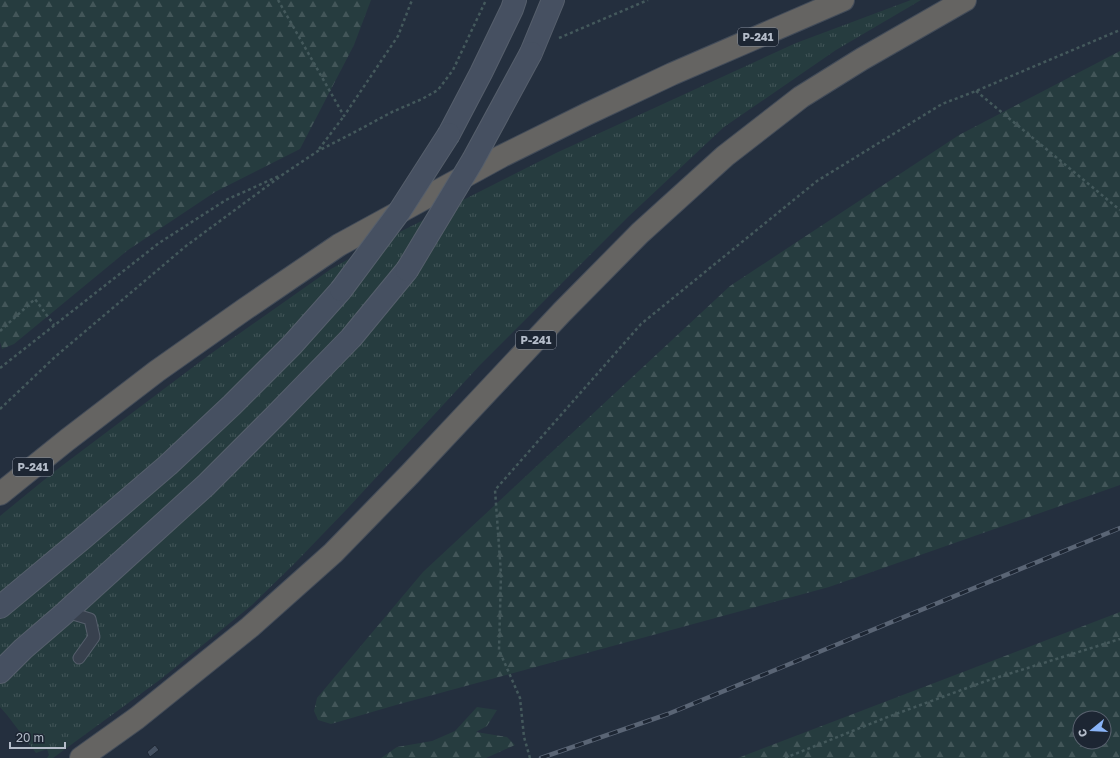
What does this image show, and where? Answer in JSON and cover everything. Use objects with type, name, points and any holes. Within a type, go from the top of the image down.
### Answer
[{"type":"highway","name":"Р-241","points":[[0,494],[157,371],[340,245],[502,156],[587,114],[672,74],[843,0]]},
{"type":"highway","name":"Р-241","points":[[81,758],[138,718],[250,627],[333,553],[410,474],[562,312],[640,233],[725,156],[801,97],[862,59],[965,0]]},
{"type":"main road","points":[[0,607],[168,465],[232,405],[292,345],[341,290],[399,212],[449,134],[481,73],[515,0]]},
{"type":"main road","points":[[0,672],[23,649],[206,485],[351,338],[407,270],[474,160],[531,53],[553,0]]},
{"type":"lane","points":[[66,612],[90,619],[94,637],[79,658]]},
{"type":"path","points":[[278,0],[344,116]]},
{"type":"path","points":[[318,151],[344,116],[398,36],[412,0]]},
{"type":"path","points":[[1,408],[56,356],[186,246],[285,173],[318,151],[353,134],[392,112],[422,99],[438,90],[453,70],[486,0]]},
{"type":"path","points":[[558,38],[648,0]]},
{"type":"path","points":[[530,758],[524,737],[520,698],[499,650],[501,574],[495,490],[647,319],[817,181],[942,104],[1120,30]]},
{"type":"path","points":[[976,91],[1120,210]]},
{"type":"path","points":[[0,368],[159,243],[226,200],[285,173]]},
{"type":"path","points":[[0,330],[35,299],[54,325]]},
{"type":"path","points":[[785,758],[885,718],[986,681],[1120,639]]},
{"type":"green space","points":[[0,0],[371,0],[354,45],[300,149],[215,192],[128,250],[14,344],[2,349],[0,342]]},
{"type":"green space","points":[[911,0],[921,0],[836,50],[724,127],[628,217],[480,365],[347,509],[252,605],[161,679],[53,758],[47,758],[49,755],[47,749],[36,753],[0,707],[0,516],[55,471],[209,355],[331,269],[370,247],[556,153],[796,43]]},
{"type":"green space","points":[[1120,51],[1120,485],[829,587],[331,724],[318,720],[314,711],[317,698],[423,572],[730,286],[959,135]]},
{"type":"green space","points":[[1120,612],[1120,758],[738,758]]},
{"type":"green space","points":[[477,707],[497,710],[487,726],[476,732],[507,737],[515,745],[486,758],[381,758],[397,747],[432,741],[455,731]]},
{"type":"building","points":[[155,745],[159,750],[150,757],[147,752]]},
{"type":"railway","points":[[541,758],[668,714],[1120,528]]}]
